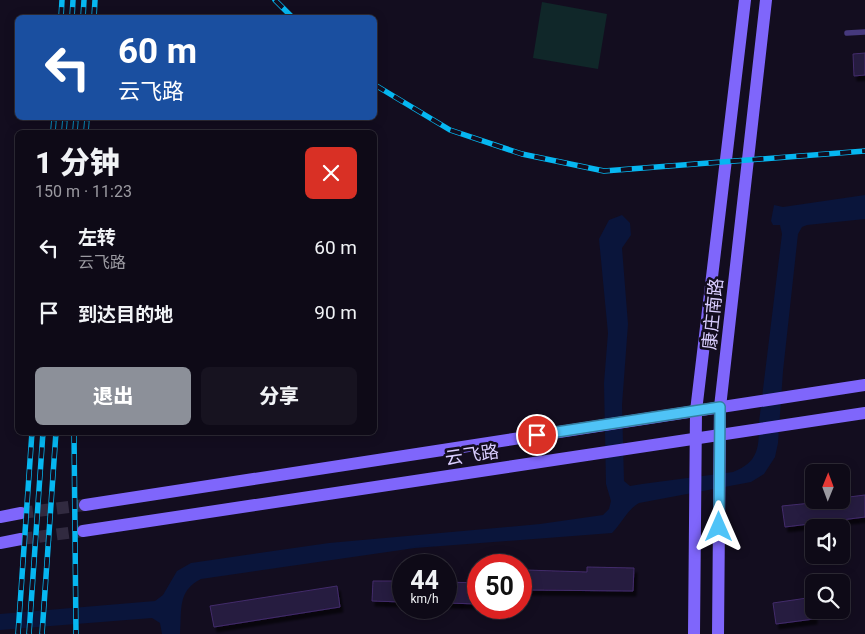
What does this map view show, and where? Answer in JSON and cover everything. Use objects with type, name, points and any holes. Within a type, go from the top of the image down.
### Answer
[{"type":"main road","name":"康庄南路","points":[[694,634],[696,410],[745,0]]},
{"type":"main road","name":"康庄南路","points":[[718,634],[720,407],[766,0]]},
{"type":"main road","name":"云飞路","points":[[85,505],[865,385]]},
{"type":"main road","name":"云飞路","points":[[83,530],[865,413]]},
{"type":"main road","points":[[0,517],[22,513]]},
{"type":"main road","points":[[0,543],[21,539]]},
{"type":"lane","points":[[846,33],[865,32]]},
{"type":"green space","points":[[542,2],[607,14],[598,69],[533,58]]},
{"type":"water","points":[[865,195],[865,219],[807,225],[802,227],[798,234],[783,371],[778,443],[775,457],[764,474],[751,482],[639,503],[631,509],[612,533],[415,548],[201,579],[193,584],[184,595],[181,609],[180,634],[162,634],[160,623],[152,618],[0,630],[0,614],[155,601],[163,595],[177,571],[191,563],[329,543],[540,524],[603,515],[609,509],[611,501],[606,484],[604,383],[608,333],[599,239],[609,220],[622,215],[630,223],[631,235],[622,248],[628,324],[622,405],[624,481],[630,486],[733,472],[742,468],[756,453],[759,439],[759,422],[782,234],[780,225],[773,225],[771,221],[774,205],[783,207]]},
{"type":"building","points":[[865,53],[865,75],[854,76],[853,54]]},
{"type":"building","points":[[865,495],[865,517],[805,519],[805,524],[785,527],[782,506],[805,504],[805,509],[850,509],[850,497]]},
{"type":"building","points":[[587,567],[634,568],[633,591],[532,590],[532,570],[587,572]]},
{"type":"building","points":[[373,581],[392,581],[392,602],[372,601]]},
{"type":"building","points":[[457,582],[467,583],[467,604],[457,603]]},
{"type":"building","points":[[337,586],[340,607],[214,627],[210,606]]},
{"type":"building","points":[[805,598],[805,619],[814,619],[776,624],[773,603]]},
{"type":"tunnel","points":[[21,513],[85,505]]},
{"type":"tunnel","points":[[21,539],[83,531]]},
{"type":"railway","points":[[61,15],[62,0]]},
{"type":"railway","points":[[72,15],[73,0]]},
{"type":"railway","points":[[83,15],[84,0]]},
{"type":"railway","points":[[94,15],[95,0]]},
{"type":"railway","points":[[275,0],[290,15]]},
{"type":"railway","points":[[377,86],[450,130],[522,154],[604,171],[865,151]]},
{"type":"railway","points":[[53,130],[54,120]]},
{"type":"railway","points":[[64,130],[65,120]]},
{"type":"railway","points":[[75,130],[76,120]]},
{"type":"railway","points":[[86,130],[87,120]]},
{"type":"railway","points":[[18,634],[32,435]]},
{"type":"railway","points":[[29,634],[43,435]]},
{"type":"railway","points":[[42,634],[56,435]]},
{"type":"railway","points":[[74,435],[76,634]]},
{"type":"route","points":[[537,435],[720,407],[719,527]]}]
